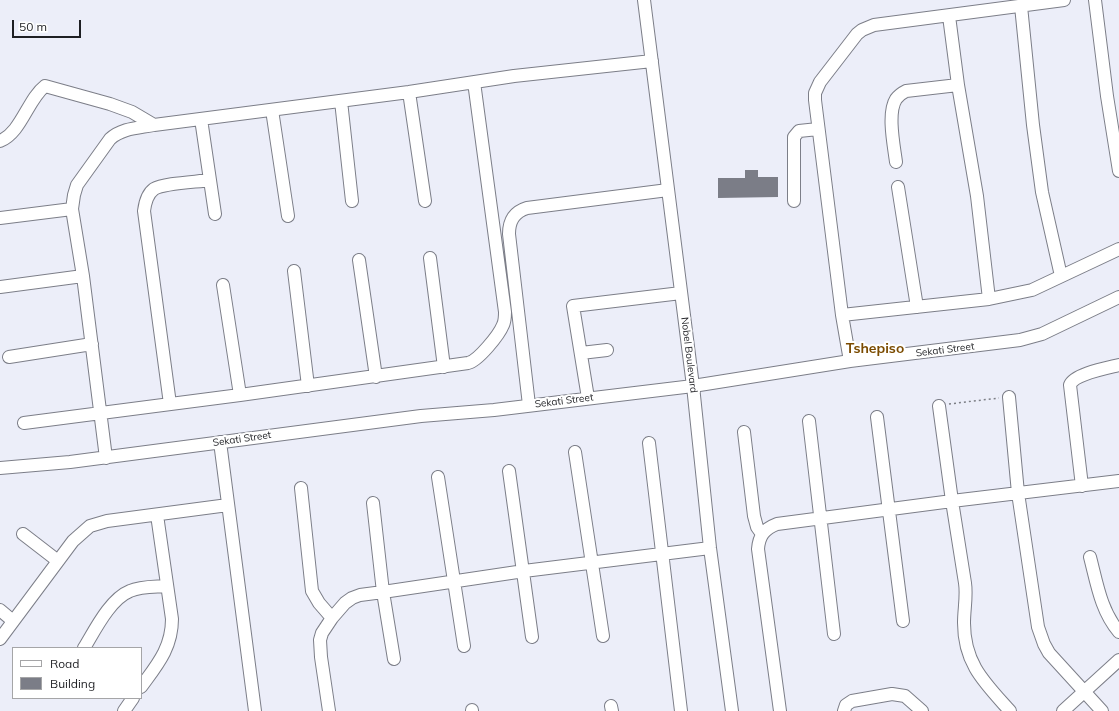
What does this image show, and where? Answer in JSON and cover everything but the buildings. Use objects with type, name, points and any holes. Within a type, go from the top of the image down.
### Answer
[{"type":"street","name":"Nobel Boulevard","points":[[644,0],[693,386],[710,548],[732,711]]},
{"type":"street","points":[[850,361],[842,315],[818,129],[815,100],[817,88],[852,40],[862,30],[874,25],[1064,0]]},
{"type":"street","points":[[1095,0],[1107,96],[1119,171]]},
{"type":"street","points":[[1022,6],[1033,125],[1042,192],[1062,276]]},
{"type":"street","points":[[949,16],[958,85],[976,191],[989,299]]},
{"type":"street","points":[[106,458],[83,276],[72,209],[77,185],[110,139],[121,131],[154,125],[409,92],[514,76],[652,61]]},
{"type":"street","points":[[24,423],[376,377],[468,363],[476,360],[500,331],[504,324],[505,312],[493,213],[474,82]]},
{"type":"street","points":[[896,162],[892,122],[895,100],[900,94],[906,92],[958,85]]},
{"type":"street","points":[[0,141],[10,135],[45,86],[132,112],[154,125]]},
{"type":"street","points":[[409,92],[425,201]]},
{"type":"street","points":[[341,101],[352,201]]},
{"type":"street","points":[[272,110],[288,216]]},
{"type":"street","points":[[201,119],[215,214]]},
{"type":"street","points":[[794,201],[794,137],[799,131],[818,129]]},
{"type":"street","points":[[170,404],[144,211],[145,204],[147,197],[155,188],[210,180]]},
{"type":"street","points":[[898,187],[916,307]]},
{"type":"street","points":[[529,405],[509,234],[509,226],[514,215],[520,210],[527,208],[668,190]]},
{"type":"street","points":[[0,218],[72,209]]},
{"type":"street","points":[[842,315],[989,299],[1032,290],[1119,249]]},
{"type":"street","points":[[430,258],[444,367]]},
{"type":"street","points":[[359,260],[376,377]]},
{"type":"street","points":[[294,271],[308,386]]},
{"type":"street","points":[[0,287],[83,276]]},
{"type":"street","points":[[223,285],[240,395]]},
{"type":"street","points":[[588,398],[573,306],[681,293]]},
{"type":"street","name":"Sekati Street","points":[[0,468],[106,458],[421,416],[693,386],[850,361],[1020,340],[1032,338],[1119,297]]},
{"type":"street","points":[[9,357],[92,344]]},
{"type":"street","points":[[581,353],[607,350]]},
{"type":"street","points":[[1082,486],[1070,385],[1072,380],[1079,376],[1119,365]]},
{"type":"street","points":[[1009,397],[1018,493],[1038,627],[1049,653],[1102,711]]},
{"type":"street","points":[[939,406],[966,588],[964,624],[968,653],[979,676],[1010,711]]},
{"type":"street","points":[[877,417],[902,621]]},
{"type":"street","points":[[809,421],[834,634]]},
{"type":"street","points":[[744,432],[754,516],[762,534]]},
{"type":"street","points":[[220,442],[255,711]]},
{"type":"street","points":[[649,442],[681,711]]},
{"type":"street","points":[[575,452],[593,562],[603,636]]},
{"type":"street","points":[[509,471],[532,637]]},
{"type":"street","points":[[438,477],[464,646]]},
{"type":"street","points":[[780,711],[758,549],[759,538],[767,528],[777,524],[821,518],[1119,482]]},
{"type":"street","points":[[301,488],[312,591],[318,603],[332,618]]},
{"type":"street","points":[[373,503],[383,592],[394,659]]},
{"type":"street","points":[[0,639],[73,541],[90,526],[107,521],[228,505]]},
{"type":"street","points":[[142,686],[158,665],[172,632],[172,619],[157,514]]},
{"type":"street","points":[[23,534],[58,561]]},
{"type":"street","points":[[328,711],[320,640],[322,633],[332,618],[345,603],[352,598],[360,595],[524,571],[710,548]]},
{"type":"street","points":[[1090,557],[1103,606],[1107,616],[1119,632]]},
{"type":"street","points":[[85,647],[104,616],[122,595],[138,588],[167,586]]},
{"type":"street","points":[[0,610],[13,621]]},
{"type":"street","points":[[1063,711],[1119,660]]},
{"type":"street","points":[[844,711],[846,705],[852,701],[892,694],[905,696],[922,711]]},
{"type":"street","points":[[124,711],[132,699]]},
{"type":"path","points":[[939,406],[1009,397]]},
{"type":"district","name":"Tshepiso","points":[[875,349]]}]
